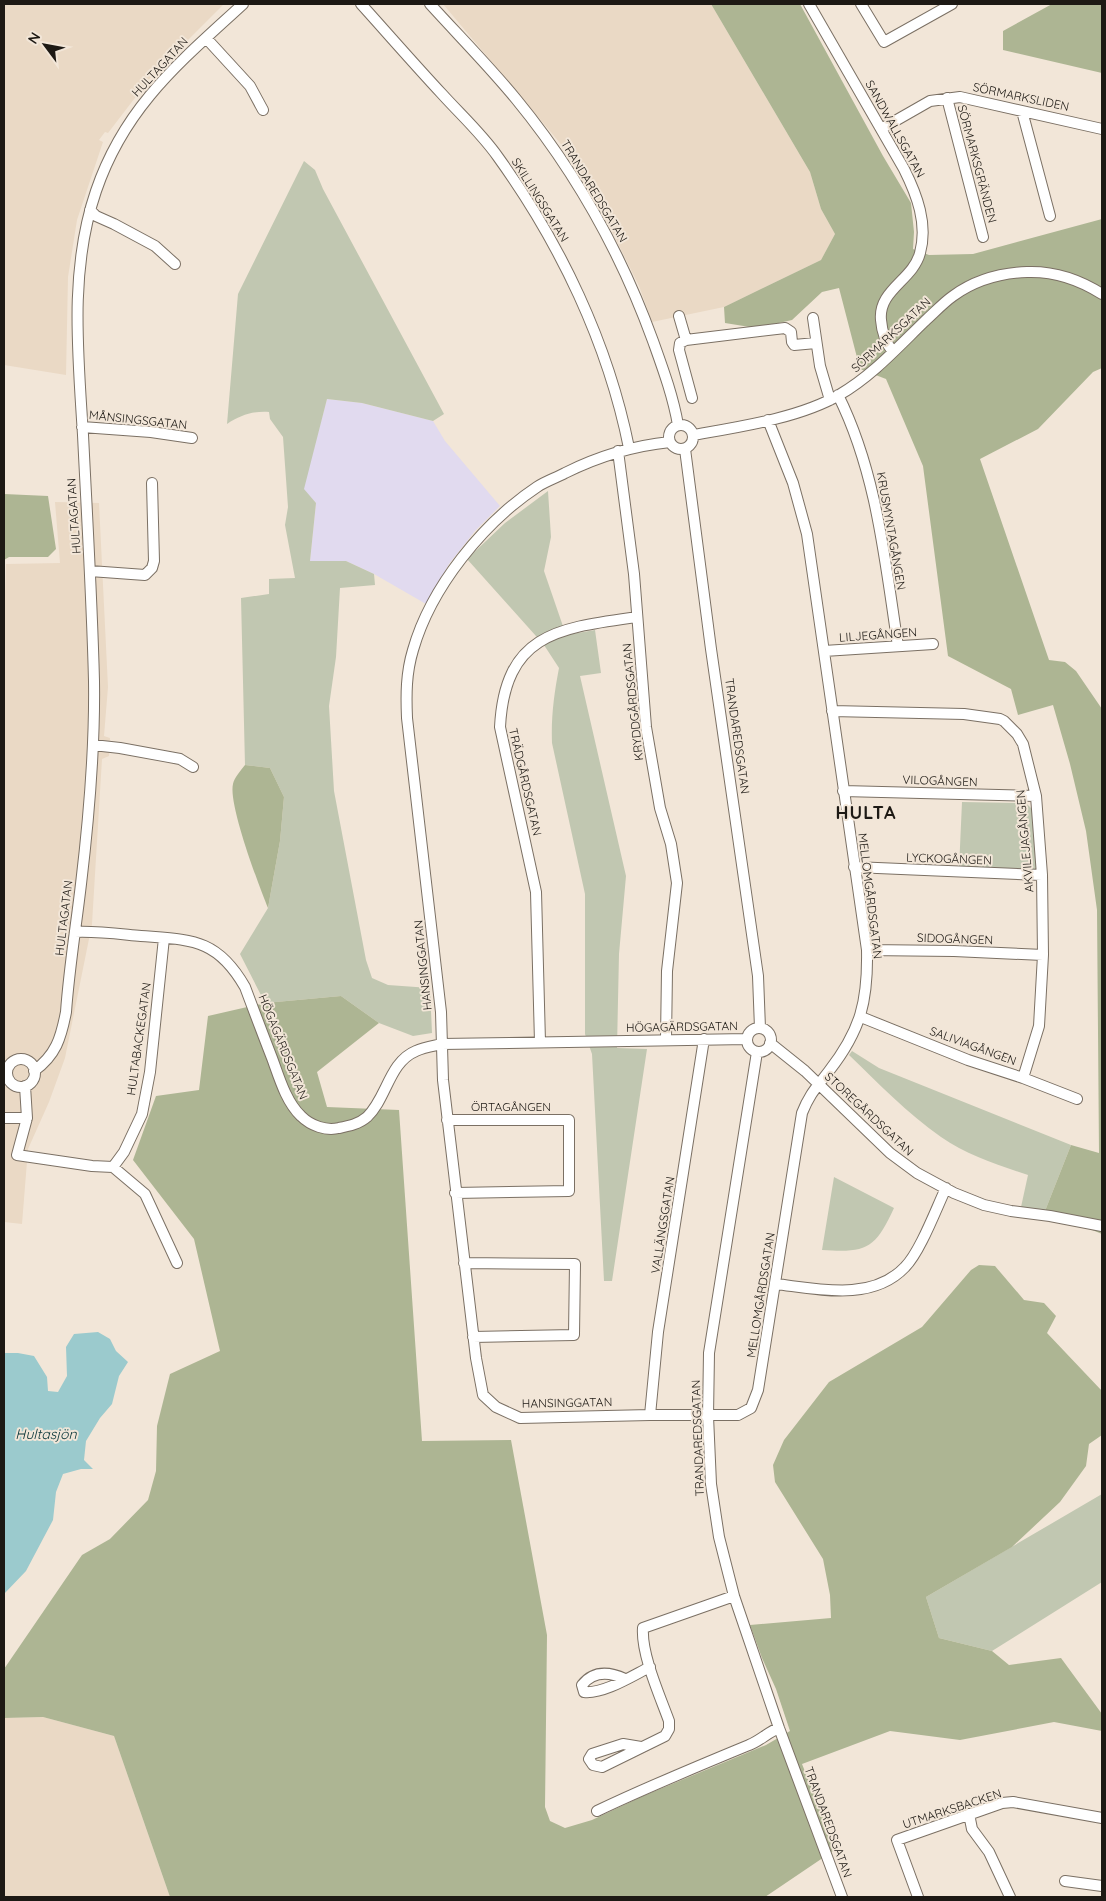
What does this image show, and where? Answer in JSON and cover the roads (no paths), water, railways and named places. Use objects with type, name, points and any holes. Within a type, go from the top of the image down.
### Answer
[{"type":"street","name":"HULTAGATAN","points":[[21,1086],[33,1080],[34,1071],[49,1059],[62,1034],[83,866],[93,745],[94,684],[90,571],[76,296],[83,242],[90,210],[100,181],[115,146],[136,112],[165,76],[243,4]]},
{"type":"street","name":"SKILLINGSGATAN","points":[[361,4],[497,155],[561,257],[590,319],[610,372],[621,408],[629,448]]},
{"type":"street","name":"TRANDAREDSGATAN","points":[[430,4],[521,105],[557,153],[587,200],[615,251],[637,299],[660,362],[678,424]]},
{"type":"street","name":"SANDWALLSGATAN","points":[[808,4],[904,169],[917,196],[922,222],[920,254],[907,274],[890,291],[880,313],[885,340],[893,352]]},
{"type":"street","points":[[861,4],[884,42],[952,4]]},
{"type":"street","points":[[206,38],[250,86],[262,110]]},
{"type":"street","name":"SÖRMARKSLIDEN","points":[[881,129],[926,102],[960,97],[1102,129]]},
{"type":"street","name":"SÖRMARKSGRÄNDEN","points":[[947,98],[983,236]]},
{"type":"street","points":[[1022,111],[1050,216]]},
{"type":"street","points":[[90,210],[96,216],[156,246],[175,264]]},
{"type":"street","name":"SÖRMARKSGATAN","points":[[694,435],[768,420],[804,410],[834,398],[865,378],[952,296],[981,280],[1008,273],[1032,272],[1066,277],[1102,294]]},
{"type":"street","points":[[679,316],[686,340]]},
{"type":"street","name":"KRUSMYNTAGÅNGEN","points":[[813,318],[820,366],[868,472],[880,529],[898,646]]},
{"type":"street","points":[[692,398],[679,350],[680,343],[686,340],[784,328],[791,332],[794,345],[816,343]]},
{"type":"street","name":"MELLOMGÅRDSGATAN","points":[[708,1416],[738,1416],[751,1408],[755,1400],[776,1284],[802,1113],[808,1096],[847,1046],[861,1017],[866,994],[867,950],[807,534],[793,482],[768,420]]},
{"type":"street","points":[[678,424],[688,426],[694,435],[692,443],[686,448],[676,448],[670,442],[670,431],[678,424]]},
{"type":"street","name":"MÅNSINGSGATAN","points":[[82,427],[152,432],[192,438]]},
{"type":"street","name":"HANSINGGATAN","points":[[670,442],[629,448],[596,458],[538,486],[500,517],[475,542],[452,572],[428,612],[413,650],[406,685],[407,718],[438,993],[443,1080],[455,1193],[473,1337],[483,1395],[504,1412],[520,1418],[650,1415],[708,1416]]},
{"type":"street","name":"TRANDAREDSGATAN","points":[[686,448],[711,649],[758,976],[760,1028]]},
{"type":"street","name":"KRYDDGÅRDSGATAN","points":[[618,451],[634,574],[646,727],[660,808],[671,844],[677,883],[667,971],[666,1039]]},
{"type":"street","points":[[90,571],[145,575],[149,572],[154,560],[152,482]]},
{"type":"street","name":"TRÄDGÅRDSGATAN","points":[[540,1042],[536,892],[500,727],[501,704],[507,681],[520,660],[536,643],[556,632],[577,626],[637,617]]},
{"type":"street","name":"LILJEGÅNGEN","points":[[824,651],[933,644]]},
{"type":"street","name":"AKVILEJAGÅNGEN","points":[[832,711],[964,714],[1004,721],[1017,734],[1023,744],[1036,796],[1042,876],[1043,955],[1039,1026],[1023,1078]]},
{"type":"street","points":[[93,745],[180,759],[193,767]]},
{"type":"street","name":"VILOGÅNGEN","points":[[843,791],[1036,796]]},
{"type":"street","name":"LYCKOGÅNGEN","points":[[854,868],[1042,876]]},
{"type":"street","name":"HÖGAGÄRDSGATAN","points":[[75,932],[179,938],[204,946],[224,960],[238,974],[245,987],[282,1084],[293,1106],[301,1116],[313,1125],[332,1129],[354,1125],[367,1117],[381,1098],[402,1060],[415,1051],[442,1044],[747,1039]]},
{"type":"street","name":"HULTABACKEGATAN","points":[[114,1167],[124,1152],[142,1114],[150,1072],[164,938]]},
{"type":"street","name":"SIDOGÅNGEN","points":[[867,950],[1043,955]]},
{"type":"street","name":"SALIVIAGÅNGEN","points":[[861,1017],[968,1060],[1023,1078],[1077,1099]]},
{"type":"street","points":[[760,1028],[769,1033],[770,1043],[765,1050],[758,1052],[750,1047],[747,1039],[751,1030],[760,1028]]},
{"type":"street","name":"VALLÄNGSGATAN","points":[[650,1415],[658,1332],[704,1039]]},
{"type":"street","name":"STOREGÅRDSGATAN","points":[[770,1043],[818,1084],[890,1153],[917,1173],[984,1205],[1102,1226]]},
{"type":"street","name":"TRANDAREDSGATAN","points":[[758,1052],[710,1344],[708,1416],[713,1500],[734,1596],[779,1728],[842,1897]]},
{"type":"street","points":[[21,1086],[10,1081],[7,1065],[22,1059],[30,1063],[34,1071]]},
{"type":"street","points":[[4,1085],[21,1086]]},
{"type":"street","points":[[21,1086],[27,1118],[17,1155],[92,1166],[114,1167],[145,1194],[177,1263]]},
{"type":"street","points":[[4,1118],[27,1118]]},
{"type":"street","name":"ÖRTAGÅNGEN","points":[[448,1120],[568,1120],[569,1191],[455,1193]]},
{"type":"street","points":[[776,1284],[838,1291],[861,1290],[884,1283],[905,1267],[946,1188]]},
{"type":"street","points":[[464,1263],[574,1264],[574,1335],[473,1337]]},
{"type":"street","points":[[641,1747],[665,1736],[669,1729],[669,1721],[650,1667],[642,1636],[643,1628],[734,1596]]},
{"type":"street","points":[[625,1679],[650,1667]]},
{"type":"street","points":[[597,1811],[705,1762],[755,1742],[779,1728]]},
{"type":"street","name":"UTMARKSBACKEN","points":[[918,1897],[897,1840],[1002,1803],[1013,1802],[1102,1818]]},
{"type":"street","points":[[969,1814],[972,1829],[989,1852],[1010,1897]]},
{"type":"street","points":[[1065,1881],[1102,1886]]},
{"type":"water","name":"Hultasjön","points":[[98,1332],[110,1339],[116,1351],[128,1362],[119,1376],[112,1404],[100,1418],[86,1441],[84,1460],[93,1469],[81,1469],[63,1474],[56,1492],[53,1520],[26,1571],[4,1594],[4,1353],[34,1356],[47,1377],[48,1391],[58,1392],[67,1376],[66,1347],[74,1334]]},
{"type":"district","name":"HULTA","points":[[866,813]]}]
